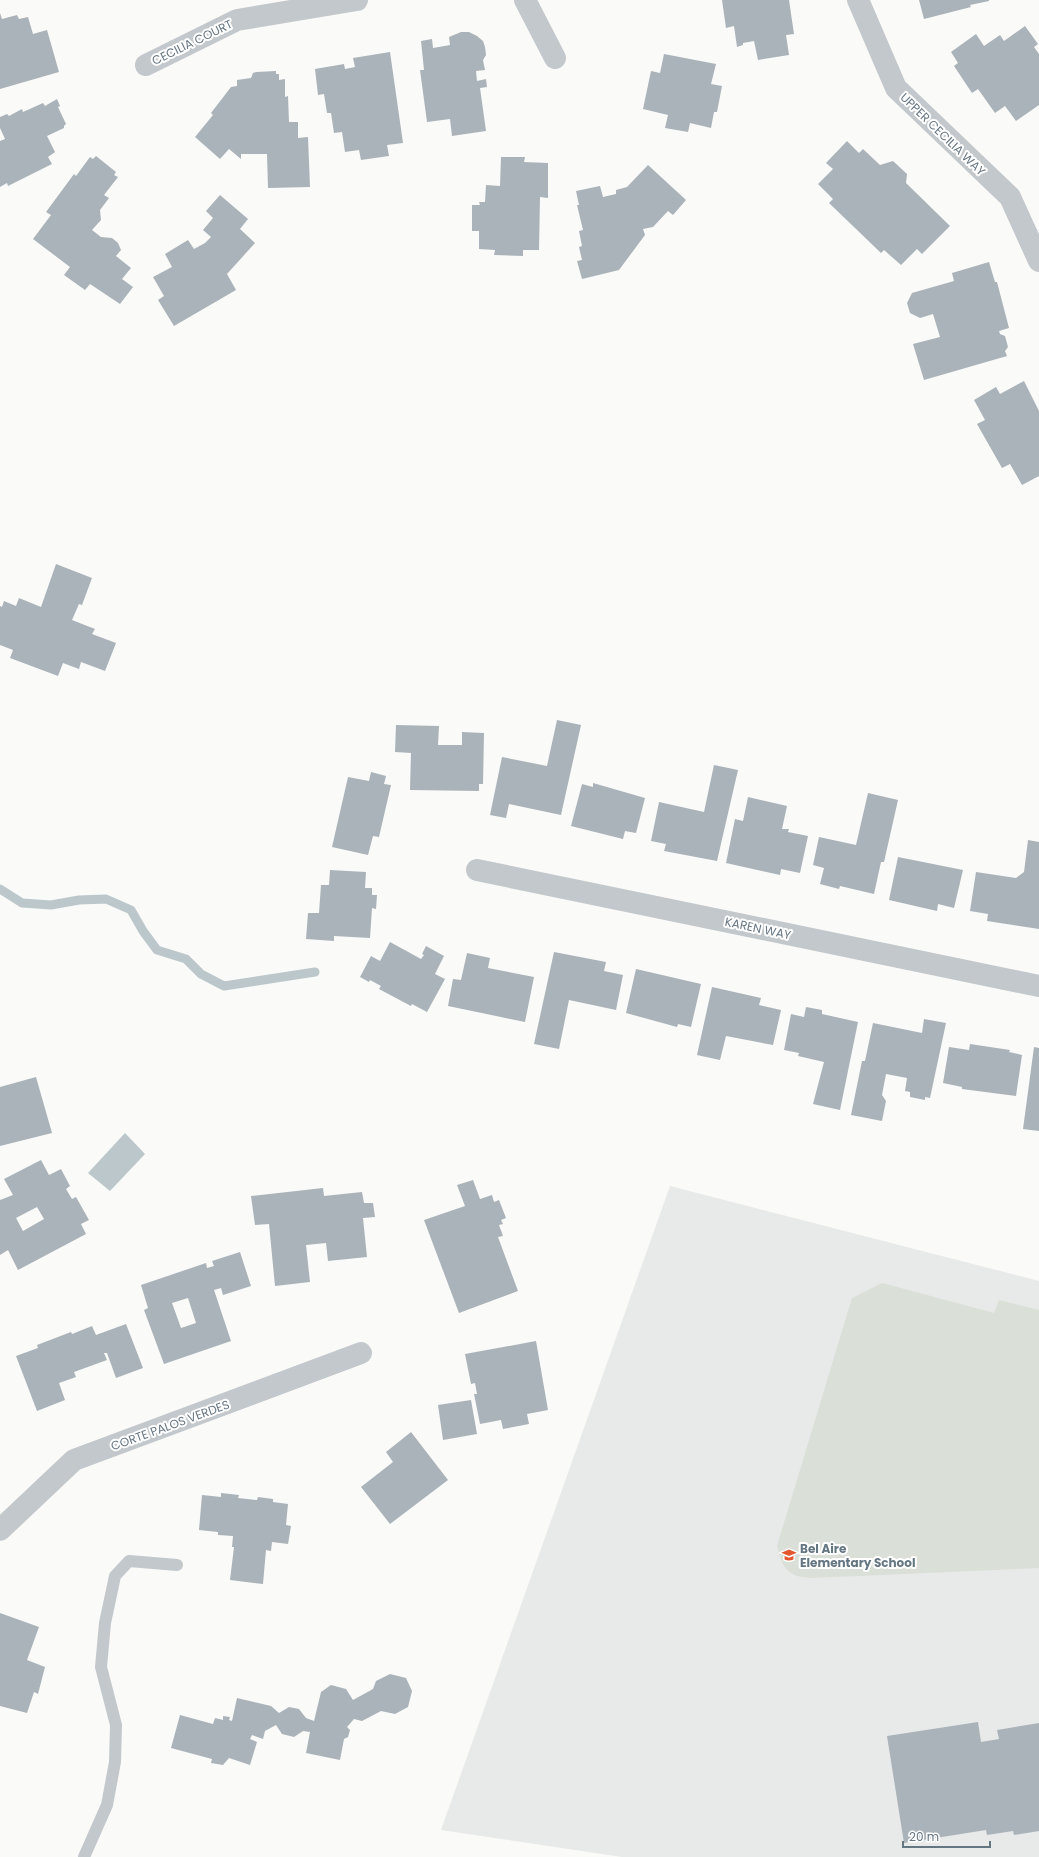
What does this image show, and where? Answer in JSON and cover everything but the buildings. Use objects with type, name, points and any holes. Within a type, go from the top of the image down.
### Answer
[{"type":"street","name":"CECILIA COURT","points":[[146,65],[237,20],[357,0]]},
{"type":"street","points":[[525,0],[555,58]]},
{"type":"street","name":"UPPER CECILIA WAY","points":[[858,0],[896,88],[1010,198],[1039,260]]},
{"type":"street","name":"KAREN WAY","points":[[477,870],[1039,986]]},
{"type":"street","name":"CORTE PALOS VERDES","points":[[0,1530],[74,1460],[361,1353]]},
{"type":"lane","points":[[84,1857],[107,1805],[115,1762],[116,1725],[101,1667],[106,1623],[115,1576],[130,1562],[177,1565]]},
{"type":"shaded area","points":[[125,1133],[145,1154],[110,1191],[88,1173]]},
{"type":"shaded area","name":"Bel Aire Elementary School","points":[[670,1186],[1039,1281],[1039,1857],[622,1857],[441,1830]]},
{"type":"shaded area","points":[[882,1283],[994,1313],[999,1300],[1039,1310],[1039,1568],[810,1578],[791,1573],[787,1570],[781,1560],[777,1546],[852,1298]]},
{"type":"waterway","points":[[0,889],[22,903],[51,905],[79,900],[106,899],[131,910],[143,931],[157,950],[186,959],[201,974],[224,986],[315,972]]},
{"type":"place","name":"Bel Aire Elementary School","points":[[789,1555]]}]
